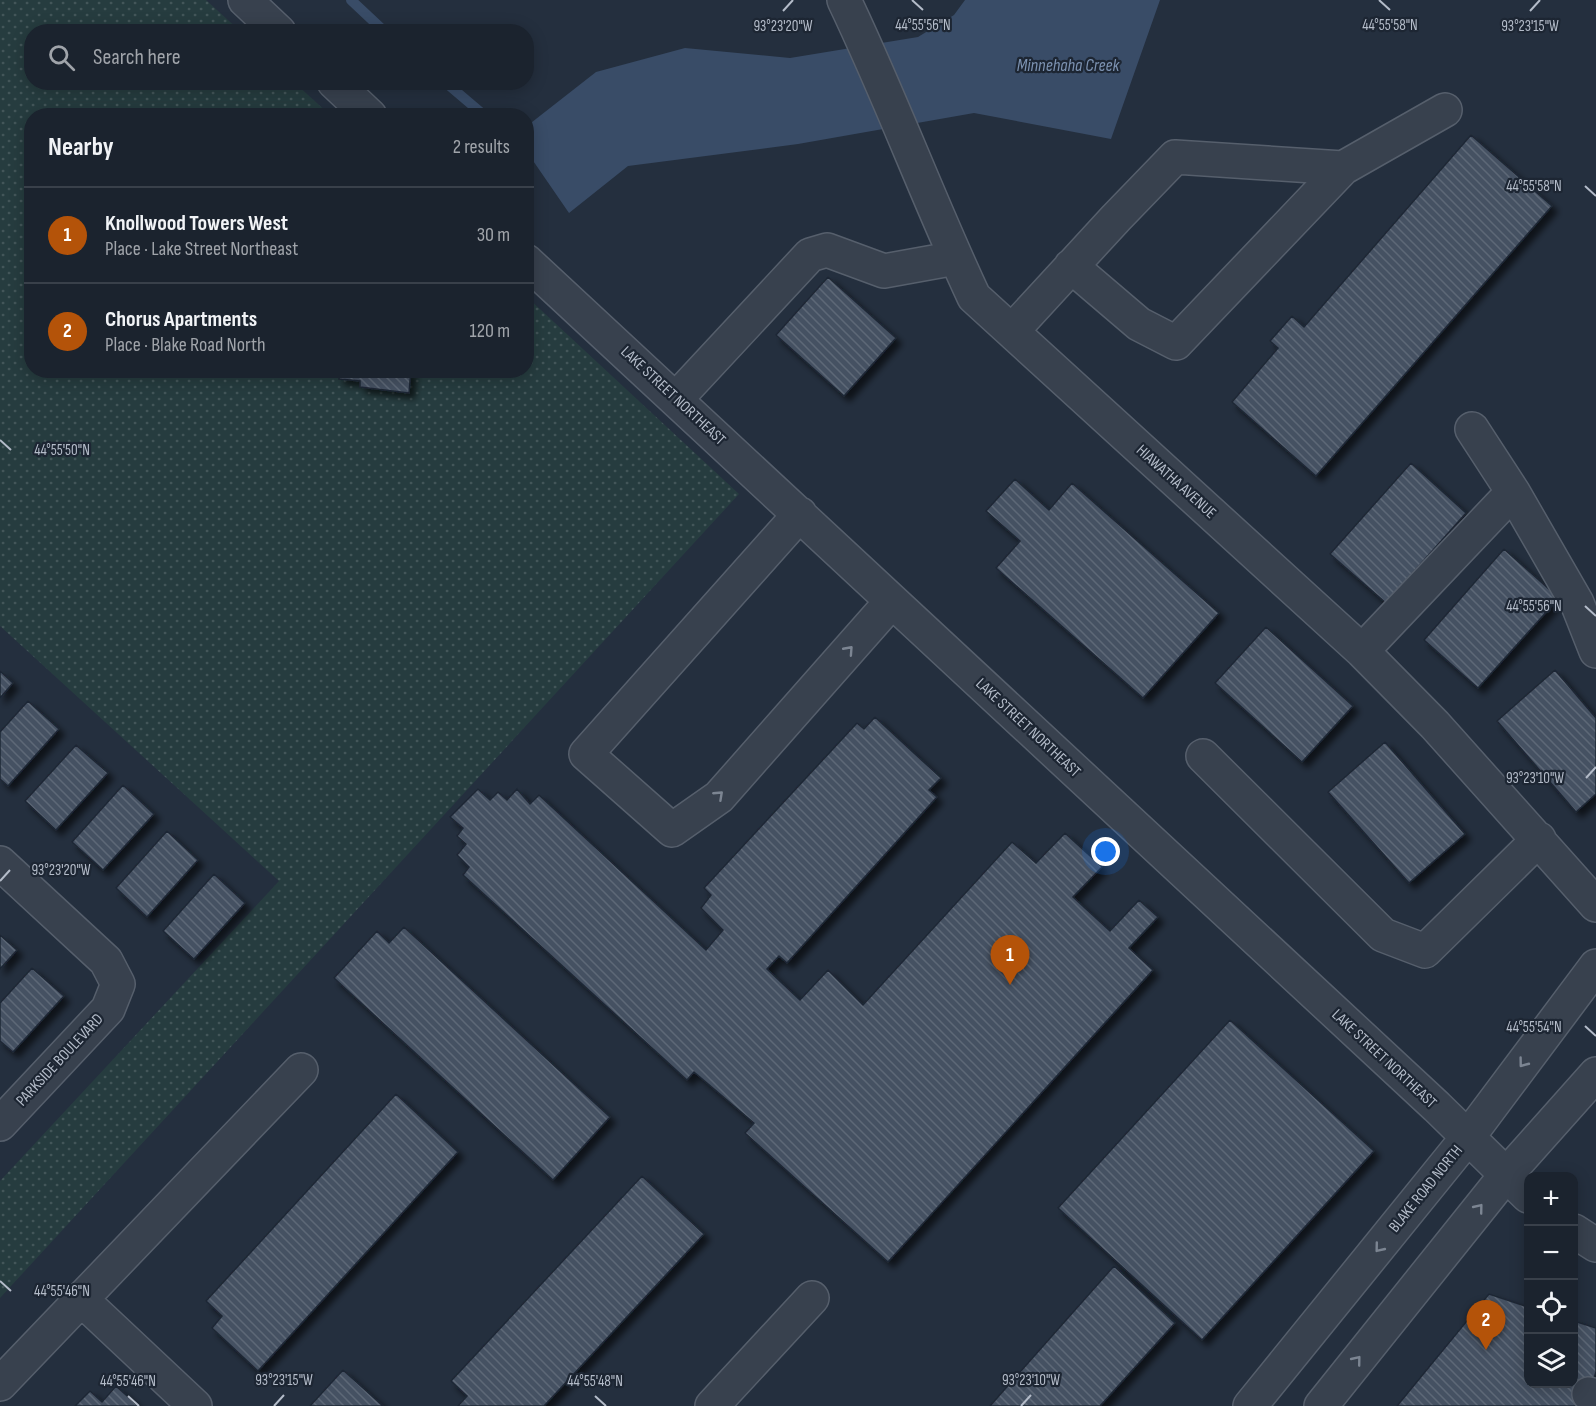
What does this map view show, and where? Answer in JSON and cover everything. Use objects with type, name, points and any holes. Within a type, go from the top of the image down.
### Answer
[{"type":"street","points":[[245,0],[270,24]]},
{"type":"street","name":"HIAWATHA AVENUE","points":[[844,0],[975,297],[1362,651],[1539,839],[1596,906]]},
{"type":"street","points":[[342,90],[362,108]]},
{"type":"street","points":[[1071,266],[1139,324],[1176,343],[1342,168],[1445,110]]},
{"type":"street","points":[[1011,331],[1175,157],[1342,168]]},
{"type":"street","points":[[676,399],[810,255],[826,250],[884,271],[956,258]]},
{"type":"street","name":"LAKE STREET NORTHEAST","points":[[534,268],[1468,1137],[1517,1186]]},
{"type":"street","points":[[1472,429],[1513,492],[1577,603],[1596,651]]},
{"type":"street","points":[[1362,651],[1513,492]]},
{"type":"street","points":[[800,514],[586,754],[672,830],[718,797],[892,601]]},
{"type":"street","points":[[1203,756],[1383,935],[1425,951],[1539,839]]},
{"type":"street","name":"PARKSIDE BOULEVARD","points":[[0,863],[106,961],[118,984],[108,1009],[0,1124]]},
{"type":"street","name":"BLAKE ROAD NORTH","points":[[1250,1406],[1468,1137],[1596,966]]},
{"type":"street","points":[[0,1384],[301,1070]]},
{"type":"street","points":[[1321,1406],[1517,1186],[1596,1074]]},
{"type":"street","points":[[1578,1234],[1596,1245]]},
{"type":"street","points":[[712,1406],[812,1298]]},
{"type":"street","points":[[81,1299],[195,1406]]},
{"type":"green space","points":[[0,0],[206,0],[232,24],[24,24],[24,90],[303,90],[322,108],[24,108],[24,378],[534,378],[534,304],[739,494],[0,1298],[0,1181],[279,881],[0,626]]},
{"type":"water","name":"Minnehaha Creek","points":[[965,0],[1160,0],[1111,139],[974,113],[798,144],[628,166],[569,213],[534,162],[534,121],[596,72],[685,48],[790,58],[918,37],[954,15]]},
{"type":"building","points":[[1471,135],[1552,206],[1316,476],[1232,402],[1278,348],[1270,341],[1292,316],[1304,327]]},
{"type":"building","points":[[828,277],[896,338],[844,396],[776,335]]},
{"type":"building","points":[[410,378],[409,393],[360,387],[360,381],[339,379]]},
{"type":"building","points":[[1411,463],[1466,513],[1386,603],[1330,554]]},
{"type":"building","points":[[1015,479],[1049,510],[1072,483],[1219,613],[1143,698],[996,568],[1020,541],[986,511]]},
{"type":"building","points":[[1504,549],[1559,598],[1478,688],[1424,640]]},
{"type":"building","points":[[1266,627],[1353,706],[1302,762],[1215,683]]},
{"type":"building","points":[[1555,670],[1596,718],[1596,794],[1576,812],[1497,721]]},
{"type":"building","points":[[0,671],[13,683],[0,698]]},
{"type":"building","points":[[28,701],[59,729],[8,786],[0,779],[0,732]]},
{"type":"building","points":[[875,717],[941,778],[929,790],[937,797],[787,963],[779,956],[767,969],[800,1000],[828,970],[863,1005],[1012,842],[1036,863],[1065,833],[1102,867],[1073,897],[1110,931],[1139,900],[1158,917],[1129,948],[1153,970],[888,1262],[745,1133],[754,1123],[694,1072],[687,1080],[463,875],[469,867],[457,855],[466,844],[457,836],[463,828],[450,817],[478,789],[490,800],[498,792],[507,800],[517,789],[530,804],[539,795],[706,950],[723,930],[701,908],[711,895],[704,888],[857,723],[864,729]]},
{"type":"building","points":[[1385,742],[1465,834],[1409,883],[1328,792]]},
{"type":"building","points":[[76,745],[108,773],[56,830],[25,801]]},
{"type":"building","points":[[123,785],[154,814],[103,870],[72,842]]},
{"type":"building","points":[[167,831],[198,860],[147,917],[116,888]]},
{"type":"building","points":[[214,874],[245,903],[194,959],[163,931]]},
{"type":"building","points":[[404,927],[610,1117],[553,1180],[334,978],[377,931],[389,943]]},
{"type":"building","points":[[0,935],[17,950],[0,969]]},
{"type":"building","points":[[32,968],[64,996],[13,1052],[0,1041],[0,1003]]},
{"type":"building","points":[[1230,1020],[1374,1151],[1202,1340],[1058,1208]]},
{"type":"building","points":[[396,1094],[458,1152],[258,1371],[212,1328],[222,1316],[206,1301]]},
{"type":"building","points":[[642,1176],[704,1234],[544,1406],[458,1406],[467,1396],[451,1381]]},
{"type":"building","points":[[1114,1266],[1175,1323],[1100,1406],[990,1406]]},
{"type":"building","points":[[1489,1294],[1524,1306],[1524,1388],[1578,1388],[1578,1322],[1596,1328],[1596,1372],[1585,1406],[1397,1406]]},
{"type":"building","points":[[343,1370],[383,1406],[310,1406]]},
{"type":"building","points":[[116,1386],[138,1406],[75,1406],[90,1391],[102,1402]]},
{"type":"waterway","points":[[351,0],[376,24]]},
{"type":"waterway","points":[[454,90],[476,108]]},
{"type":"place","name":"Knollwood Towers West","points":[[1010,985]]},
{"type":"place","name":"Chorus Apartments","points":[[1486,1350]]}]
